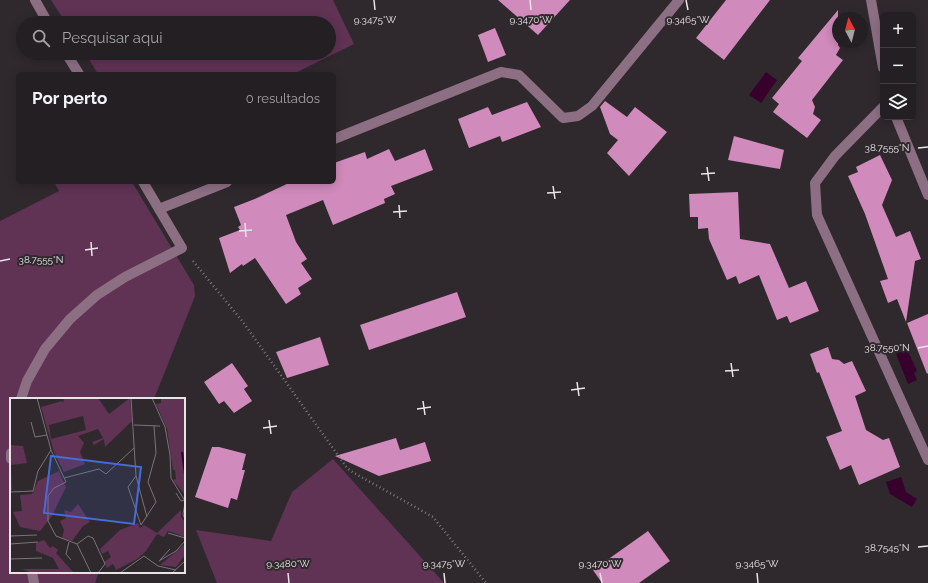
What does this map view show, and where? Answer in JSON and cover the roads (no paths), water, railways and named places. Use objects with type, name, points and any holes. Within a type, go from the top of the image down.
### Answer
[{"type":"street","points":[[35,0],[44,16]]},
{"type":"street","points":[[336,138],[501,72],[519,75],[563,118],[578,116],[592,106],[679,0]]},
{"type":"street","points":[[870,0],[880,52]]},
{"type":"street","points":[[70,60],[78,72]]},
{"type":"street","points":[[880,110],[835,156],[815,183],[817,214],[928,460]]},
{"type":"street","points":[[897,120],[928,195]]},
{"type":"street","points":[[21,398],[27,381],[45,349],[70,319],[102,291],[125,277],[182,248],[144,184]]},
{"type":"street","points":[[159,209],[222,184]]},
{"type":"street","points":[[32,573],[34,583]]}]
